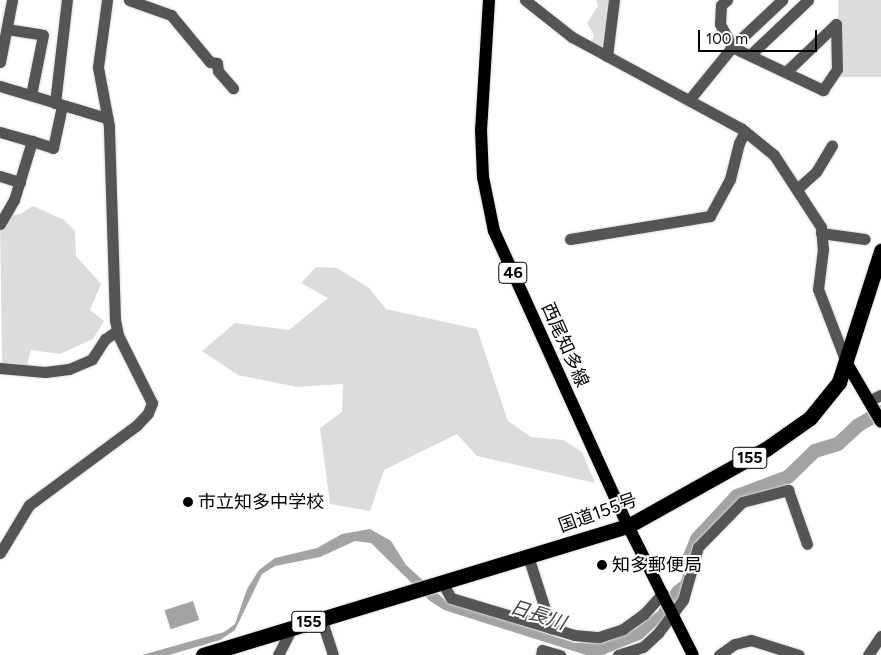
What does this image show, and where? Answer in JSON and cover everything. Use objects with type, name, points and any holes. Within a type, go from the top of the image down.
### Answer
[{"type":"highway","name":"国道155号","points":[[203,655],[628,526],[735,467],[797,428],[831,394],[839,382],[881,252]]},
{"type":"main road","name":"西尾知多線","points":[[489,0],[481,130],[483,177],[494,231],[628,526],[693,655]]},
{"type":"main road","points":[[846,362],[875,413]]},
{"type":"street","points":[[0,62],[12,0]]},
{"type":"street","points":[[0,132],[53,148],[59,104],[67,0]]},
{"type":"street","points":[[0,553],[29,505],[137,425],[150,408],[151,397],[117,331],[107,118],[98,67],[107,0]]},
{"type":"street","points":[[129,0],[171,15],[210,62],[217,63],[218,71],[233,88]]},
{"type":"street","points":[[525,0],[556,27],[746,131],[774,155],[797,189],[821,233],[818,289],[846,362]]},
{"type":"street","points":[[607,56],[614,0]]},
{"type":"street","points":[[689,100],[732,47],[782,0]]},
{"type":"street","points":[[750,55],[808,0]]},
{"type":"street","points":[[723,2],[720,24],[732,47],[823,90],[837,69],[836,24],[786,72]]},
{"type":"street","points":[[7,29],[44,34],[31,95]]},
{"type":"street","points":[[0,86],[107,118]]},
{"type":"street","points":[[570,239],[710,216],[730,179],[739,143],[746,131]]},
{"type":"street","points":[[0,224],[20,182],[32,141]]},
{"type":"street","points":[[797,189],[816,172],[832,145]]},
{"type":"street","points":[[0,176],[20,182]]},
{"type":"street","points":[[821,233],[865,239]]},
{"type":"street","points":[[0,368],[45,372],[69,369],[92,359],[105,339],[117,331]]},
{"type":"street","points":[[875,413],[881,395]]},
{"type":"street","points":[[618,655],[643,647],[673,614],[683,600],[698,547],[742,502],[788,490],[808,544]]},
{"type":"street","points":[[528,556],[552,628]]},
{"type":"street","points":[[442,582],[451,598],[574,635],[599,636],[623,629],[644,614],[663,593]]},
{"type":"street","points":[[321,618],[333,655]]},
{"type":"street","points":[[278,655],[292,628]]},
{"type":"street","points":[[868,655],[881,636]]},
{"type":"street","points":[[719,655],[734,644],[751,640],[799,655]]},
{"type":"street","points":[[541,655],[542,650],[560,655]]},
{"type":"shaded area","points":[[596,0],[609,0],[604,42],[600,48],[591,44],[594,35],[587,23],[598,6]]},
{"type":"shaded area","points":[[838,0],[881,0],[881,77],[838,77]]},
{"type":"shaded area","points":[[33,206],[64,220],[75,231],[76,256],[101,284],[90,310],[104,321],[93,339],[60,354],[31,350],[27,365],[2,364],[0,218],[20,214]]},
{"type":"shaded area","points":[[316,267],[337,268],[369,288],[386,309],[477,329],[508,421],[531,437],[563,440],[582,452],[595,483],[477,456],[457,434],[384,470],[370,511],[330,504],[320,428],[342,412],[343,384],[297,387],[238,375],[202,351],[235,323],[289,330],[328,298],[301,283]]},
{"type":"shaded area","points":[[370,529],[391,541],[406,565],[446,601],[575,643],[608,641],[635,629],[658,611],[673,587],[681,581],[692,541],[696,543],[680,599],[665,618],[642,639],[603,655],[586,655],[444,610],[430,601],[371,543],[355,541],[320,557],[275,566],[262,574],[235,630],[220,640],[169,655],[142,655],[224,632],[235,624],[247,589],[259,570],[275,558],[317,548],[342,534]]},
{"type":"shaded area","points":[[193,601],[199,620],[171,629],[164,610]]},
{"type":"waterway","name":"日長川","points":[[689,559],[697,539],[737,496],[788,477],[815,451],[838,444],[857,426],[881,412]]},
{"type":"place","name":"市立知多中学校","points":[[188,502]]},
{"type":"place","name":"知多郵便局","points":[[602,565]]}]
